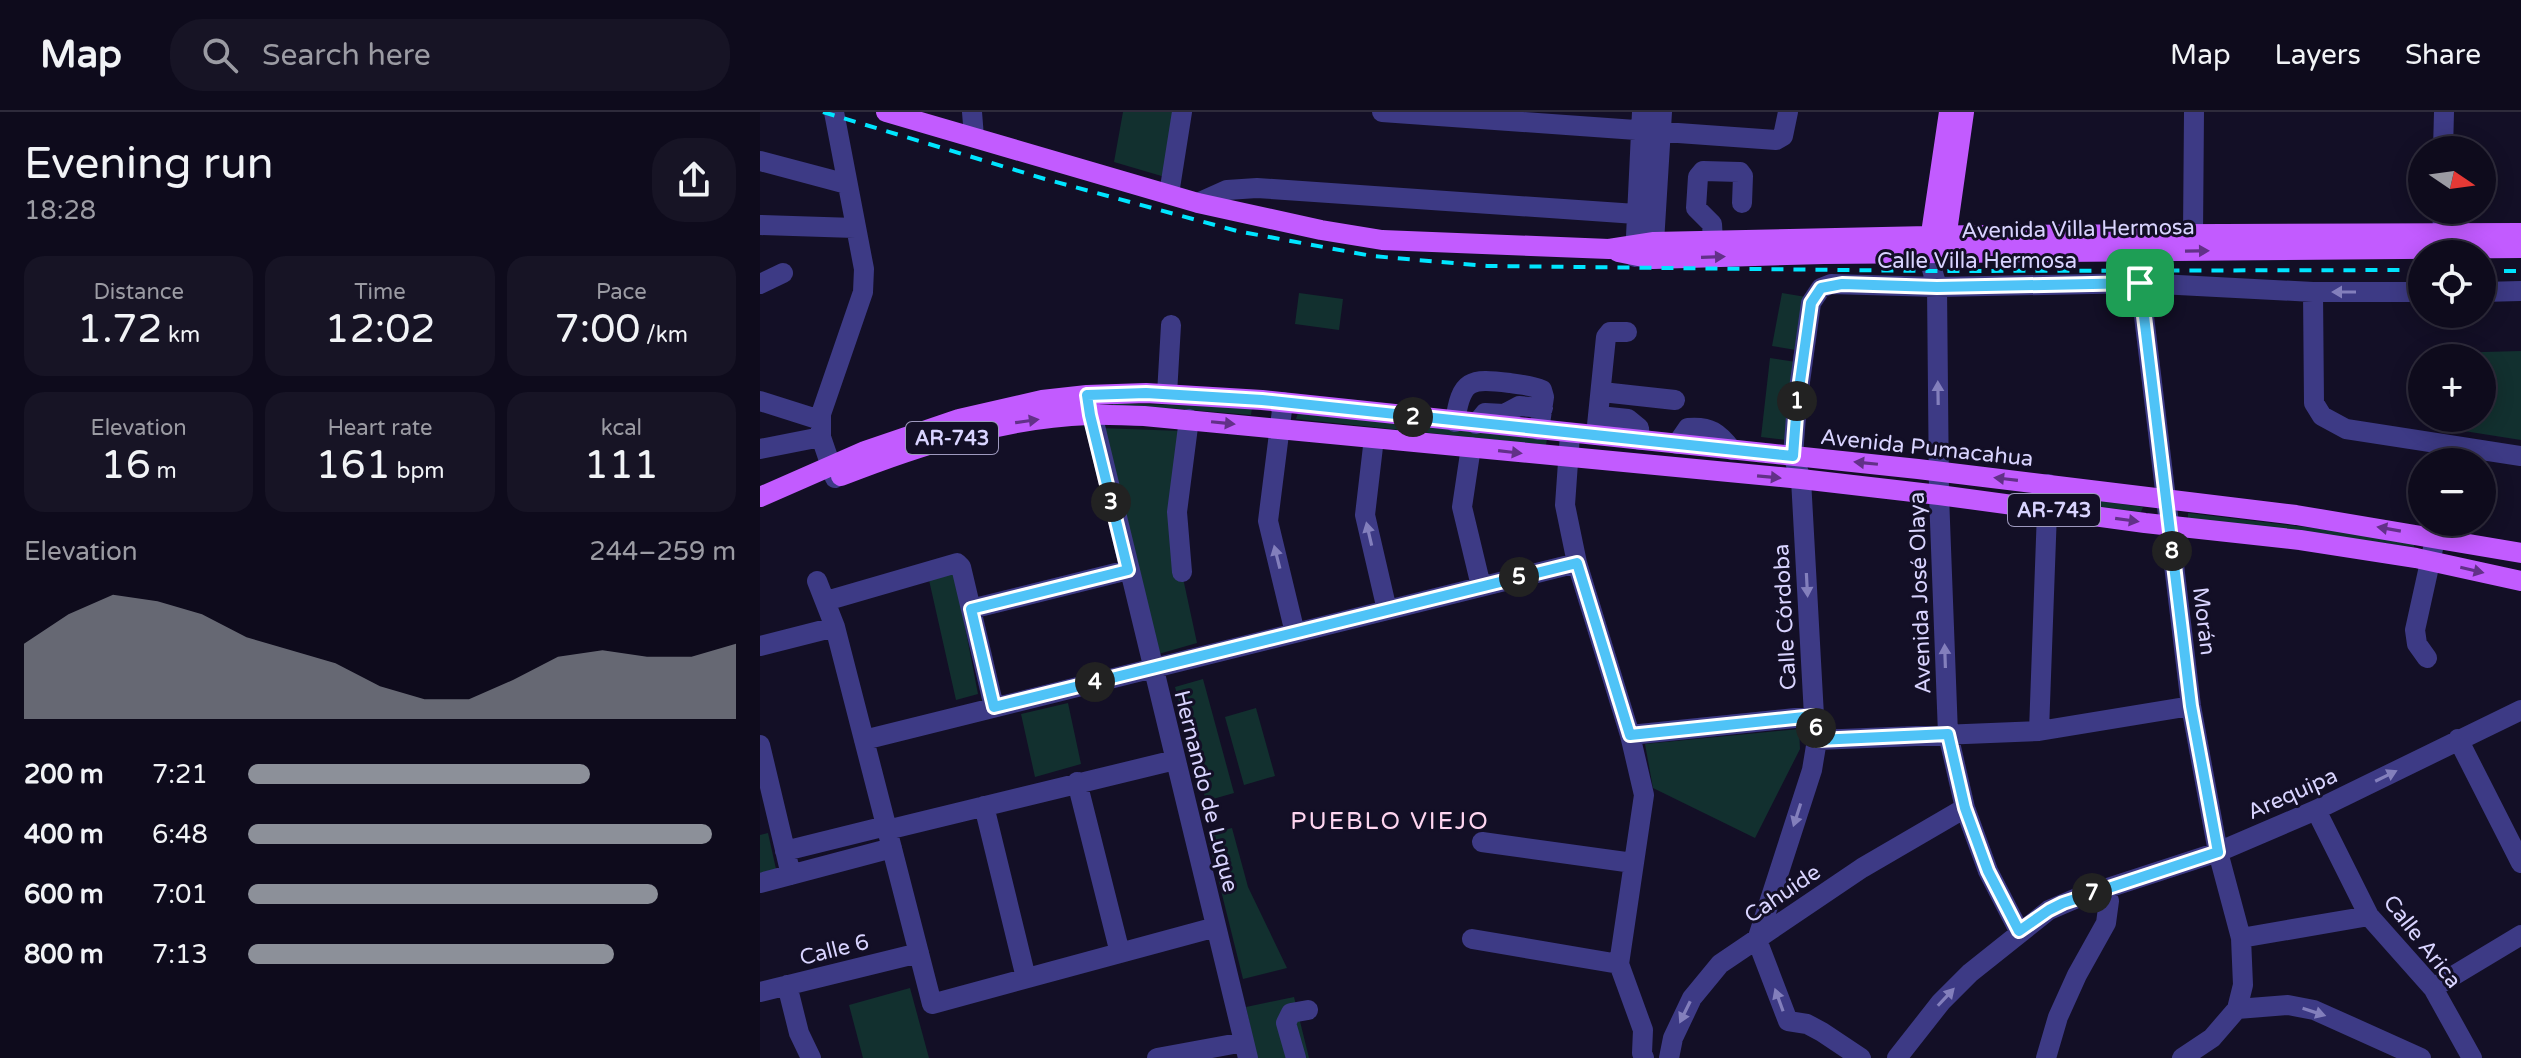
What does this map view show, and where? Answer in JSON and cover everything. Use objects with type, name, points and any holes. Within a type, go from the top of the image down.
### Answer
[{"type":"main road","points":[[886,112],[1198,203],[1321,230],[1382,240],[1644,251]]},
{"type":"main road","name":"Avenida José Olaya","points":[[1937,245],[1957,112]]},
{"type":"main road","name":"Avenida Villa Hermosa","points":[[2452,240],[2521,233]]},
{"type":"main road","name":"Avenida Villa Hermosa","points":[[2138,243],[2193,234],[2408,240]]},
{"type":"main road","name":"Avenida Villa Hermosa","points":[[1644,251],[1713,241],[1937,245],[2408,241]]},
{"type":"main road","name":"Avenida Villa Hermosa","points":[[1644,251],[1824,254],[1937,245]]},
{"type":"main road","name":"Avenida Villa Hermosa","points":[[2496,246],[2521,248]]},
{"type":"main road","name":"Avenida Pumacahua","points":[[1088,405],[1167,394],[1283,402],[1570,434],[1598,426],[1640,440],[1939,471],[2311,517],[2521,552]]},
{"type":"main road","name":"AR-743","points":[[760,497],[833,471],[959,419],[1019,404],[1088,405]]},
{"type":"main road","name":"Avenida Pumacahua","points":[[1088,405],[1189,419],[1939,495],[2300,540],[2430,561],[2519,581]]},
{"type":"main road","points":[[1637,465],[1640,440]]},
{"type":"main road","name":"AR-743","points":[[760,511],[833,471]]},
{"type":"street","points":[[833,471],[820,428],[863,292],[864,269],[834,112]]},
{"type":"street","points":[[972,112],[974,137]]},
{"type":"street","points":[[1169,194],[1182,112]]},
{"type":"street","points":[[1382,112],[1651,122],[1776,140],[1783,136],[1788,112]]},
{"type":"street","points":[[2193,234],[2194,112]]},
{"type":"street","points":[[2443,136],[2444,112]]},
{"type":"street","points":[[1644,251],[1636,214],[1651,122]]},
{"type":"street","points":[[1644,251],[1651,122]]},
{"type":"street","points":[[760,161],[847,184]]},
{"type":"street","points":[[1713,241],[1712,224],[1696,208],[1698,177],[1703,171],[1740,172],[1743,176],[1742,203]]},
{"type":"street","points":[[1198,203],[1227,190],[1257,188],[1636,214]]},
{"type":"street","points":[[760,225],[855,228]]},
{"type":"street","name":"Morán","points":[[2138,243],[2140,283],[2191,706],[2218,852],[2241,938],[2243,985],[2237,1009]]},
{"type":"street","name":"Avenida José Olaya","points":[[1937,245],[1939,495],[1948,734],[1965,808],[1988,871],[2019,931]]},
{"type":"street","points":[[760,284],[783,273]]},
{"type":"street","name":"Calle Villa Hermosa","points":[[1821,288],[1842,284],[1937,287],[2140,283],[2313,292],[2408,292]]},
{"type":"street","name":"Calle Córdoba","points":[[1757,940],[1812,770],[1817,740],[1801,479],[1793,456],[1811,303],[1821,288]]},
{"type":"street","points":[[2496,292],[2521,291]]},
{"type":"street","points":[[2313,292],[2314,403],[2322,416],[2346,429],[2521,456]]},
{"type":"street","points":[[1167,394],[1171,325]]},
{"type":"street","points":[[1598,426],[1608,334],[1627,332]]},
{"type":"street","points":[[1539,430],[1543,408],[1544,397],[1540,388],[1477,380],[1462,391],[1466,423],[1485,413],[1504,414],[1519,406],[1543,408]]},
{"type":"street","points":[[1602,392],[1675,400]]},
{"type":"street","points":[[760,401],[820,428]]},
{"type":"street","points":[[1283,402],[1268,521],[1295,633]]},
{"type":"street","name":"Hernando de Luque","points":[[1088,405],[1246,1050]]},
{"type":"street","points":[[1182,572],[1177,512],[1189,419]]},
{"type":"street","points":[[760,449],[820,428]]},
{"type":"street","points":[[1570,434],[1565,505],[1577,563],[1630,735],[1644,795],[1619,964],[1643,1030],[1644,1058]]},
{"type":"street","points":[[1374,438],[1365,515],[1387,610]]},
{"type":"street","points":[[1471,447],[1462,507],[1481,586]]},
{"type":"street","points":[[2039,731],[2048,484]]},
{"type":"street","points":[[2427,658],[2417,644],[2415,630],[2435,537]]},
{"type":"street","points":[[2519,581],[2521,552]]},
{"type":"street","points":[[826,601],[957,563],[961,567],[994,707]]},
{"type":"street","points":[[864,740],[1577,563]]},
{"type":"street","points":[[971,609],[1128,570]]},
{"type":"street","points":[[817,581],[835,627],[932,1004],[1216,927]]},
{"type":"street","points":[[760,646],[835,627]]},
{"type":"street","points":[[1817,740],[2039,731],[2191,706]]},
{"type":"street","name":"Arequipa","points":[[1897,1058],[1941,1002],[1970,973],[2049,910],[2218,852],[2316,810],[2521,710]]},
{"type":"street","points":[[1630,735],[1814,716]]},
{"type":"street","points":[[2458,739],[2521,863]]},
{"type":"street","points":[[760,745],[791,875]]},
{"type":"street","points":[[760,883],[791,875],[888,835],[984,806],[1175,760]]},
{"type":"street","points":[[1077,782],[1120,953]]},
{"type":"street","points":[[984,806],[1026,978]]},
{"type":"street","name":"Cahuide","points":[[1669,1058],[1673,1038],[1685,1012],[1707,977],[1736,951],[1862,868],[1965,808]]},
{"type":"street","name":"Calle Arica","points":[[2316,810],[2369,916],[2433,988],[2472,1058]]},
{"type":"street","points":[[785,851],[888,835]]},
{"type":"street","points":[[1482,842],[1633,863]]},
{"type":"street","points":[[2046,1058],[2058,1017],[2106,923],[2109,901],[2105,889]]},
{"type":"street","points":[[2241,938],[2369,916]]},
{"type":"street","points":[[2433,988],[2521,935]]},
{"type":"street","points":[[1472,939],[1619,964]]},
{"type":"street","points":[[1757,940],[1788,1021],[1807,1024],[1861,1058]]},
{"type":"street","name":"Calle 6","points":[[760,992],[919,953]]},
{"type":"street","points":[[787,985],[799,1033],[811,1058]]},
{"type":"street","points":[[2182,1058],[2212,1038],[2237,1009],[2288,1005],[2314,1010],[2421,1058]]},
{"type":"street","points":[[1296,1058],[1287,1017],[1291,1013],[1308,1010]]},
{"type":"street","points":[[1157,1058],[1246,1050]]},
{"type":"green space","points":[[1123,112],[1177,112],[1165,177],[1114,162]]},
{"type":"green space","points":[[1299,293],[1343,299],[1339,330],[1295,324]]},
{"type":"green space","points":[[1782,293],[1806,297],[1796,350],[1772,346]]},
{"type":"green space","points":[[2521,351],[2521,440],[2470,432],[2496,432],[2496,352]]},
{"type":"green space","points":[[1770,358],[1796,362],[1787,440],[1761,437]]},
{"type":"green space","points":[[1113,403],[1252,408],[1251,415],[1168,408],[1113,408]]},
{"type":"green space","points":[[1298,413],[1547,439],[1546,445],[1296,419]]},
{"type":"green space","points":[[1099,428],[1182,431],[1172,527],[1197,643],[1155,655]]},
{"type":"green space","points":[[2058,495],[2143,507],[2141,512],[2057,501]]},
{"type":"green space","points":[[2188,513],[2415,540],[2414,547],[2188,519]]},
{"type":"green space","points":[[954,570],[978,694],[956,700],[929,580]]},
{"type":"green space","points":[[1203,679],[1234,793],[1206,801],[1175,687]]},
{"type":"green space","points":[[1068,703],[1081,764],[1035,777],[1021,714]]},
{"type":"green space","points":[[1256,708],[1275,776],[1244,785],[1225,717]]},
{"type":"green space","points":[[1799,729],[1800,749],[1755,838],[1653,788],[1645,744]]},
{"type":"green space","points":[[1232,828],[1248,887],[1287,968],[1243,979],[1207,834]]},
{"type":"green space","points":[[768,833],[776,869],[760,873],[760,835]]},
{"type":"green space","points":[[910,988],[929,1058],[863,1058],[849,1005]]},
{"type":"green space","points":[[1294,997],[1309,1058],[1257,1058],[1246,1007]]},
{"type":"railway","points":[[823,112],[1045,179],[1237,231],[1372,256],[1487,266],[1933,271],[2408,270]]},
{"type":"railway","points":[[2496,271],[2521,271]]},
{"type":"district","name":"PUEBLO VIEJO","points":[[1390,821]]},
{"type":"route","points":[[2140,283],[2191,706],[2218,852],[2063,903],[2019,931],[1988,871],[1965,808],[1948,734],[1817,740],[1814,716],[1630,735],[1577,563],[994,707],[971,609],[1128,570],[1087,395],[1146,393],[1262,400],[1793,456],[1811,303],[1821,288],[1831,284],[1937,287],[2140,283]]}]
